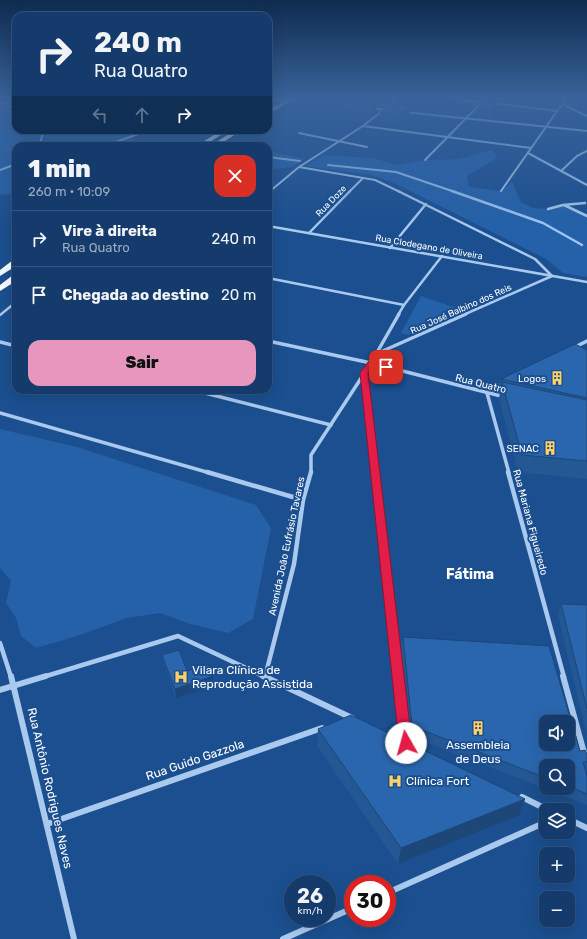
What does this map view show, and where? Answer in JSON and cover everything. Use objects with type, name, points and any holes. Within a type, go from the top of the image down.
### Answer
[{"type":"highway","points":[[0,274],[12,265]]},
{"type":"highway","points":[[0,289],[12,280]]},
{"type":"street","points":[[272,190],[300,167],[338,141],[367,147]]},
{"type":"street","points":[[425,160],[443,141]]},
{"type":"street","points":[[476,141],[531,148]]},
{"type":"street","points":[[501,191],[536,141]]},
{"type":"street","points":[[561,171],[576,156],[587,151]]},
{"type":"street","points":[[528,153],[587,185]]},
{"type":"street","points":[[300,167],[375,180],[535,259],[552,276]]},
{"type":"street","name":"Rua Doze","points":[[309,233],[363,178]]},
{"type":"street","points":[[548,209],[563,205],[585,203]]},
{"type":"street","points":[[390,248],[426,204]]},
{"type":"street","points":[[563,205],[587,216]]},
{"type":"street","name":"Rua Clodegano de Oliveira","points":[[272,227],[587,282]]},
{"type":"street","name":"Avenida João Eufrásio Tavares","points":[[265,677],[294,564],[303,500],[311,477],[312,454],[371,363],[404,305],[442,256]]},
{"type":"street","name":"Rua José Balbino dos Reis","points":[[376,354],[552,276]]},
{"type":"street","points":[[272,279],[404,305]]},
{"type":"street","points":[[0,315],[12,305]]},
{"type":"street","points":[[567,351],[587,341]]},
{"type":"street","points":[[0,342],[12,345]]},
{"type":"street","name":"Rua Quatro","points":[[272,342],[371,363],[510,398]]},
{"type":"street","points":[[364,373],[406,743]]},
{"type":"street","points":[[487,393],[507,382]]},
{"type":"street","name":"Rua Mariana Figueiredo","points":[[487,393],[587,764]]},
{"type":"street","points":[[209,394],[331,424]]},
{"type":"street","points":[[0,413],[303,500]]},
{"type":"street","points":[[0,690],[178,636],[358,721]]},
{"type":"street","name":"Rua Antônio Rodrigues Naves","points":[[0,644],[14,686],[74,939]]},
{"type":"street","points":[[344,720],[351,718]]},
{"type":"street","name":"Rua Guido Gazzola","points":[[47,824],[329,725]]},
{"type":"street","points":[[399,740],[413,746]]},
{"type":"street","points":[[513,793],[539,806]]},
{"type":"street","points":[[575,822],[587,828]]},
{"type":"street","points":[[396,889],[539,825]]},
{"type":"street","points":[[283,939],[344,912]]},
{"type":"shaded area","points":[[0,141],[137,142],[12,142],[12,194],[0,195]]},
{"type":"shaded area","points":[[492,150],[497,158],[467,176],[469,187],[501,191],[512,182],[521,202],[533,208],[548,209],[563,205],[587,216],[587,277],[563,273],[546,259],[392,182],[370,175],[306,166],[324,155],[373,158],[396,165],[425,160],[459,159]]},
{"type":"shaded area","points":[[272,152],[305,159],[292,167],[272,170]]},
{"type":"shaded area","points":[[421,296],[462,310],[408,335],[401,333]]},
{"type":"shaded area","points":[[0,429],[77,447],[256,505],[271,528],[253,619],[228,633],[190,624],[160,613],[127,618],[77,636],[36,648],[21,636],[16,618],[6,603],[11,581],[0,568]]},
{"type":"building","points":[[575,344],[587,350],[587,398],[501,379]]},
{"type":"building","name":"SENAC","points":[[502,382],[587,400],[587,461],[522,455]]},
{"type":"building","points":[[561,604],[587,605],[587,709]]},
{"type":"building","name":"Assembleia de Deus","points":[[403,637],[549,646],[569,715],[539,715],[539,751],[575,751],[575,734],[580,751],[585,750],[587,754],[587,762],[583,762],[587,776],[587,794],[575,789],[575,759],[539,759],[539,775],[412,726]]},
{"type":"building","points":[[179,650],[187,671],[208,664],[213,676],[175,689],[162,655]]},
{"type":"building","name":"Clínica Fort","points":[[351,715],[525,799],[401,848],[318,729]]},
{"type":"waterway","points":[[272,158],[300,161]]},
{"type":"waterway","points":[[328,165],[396,172],[455,192]]},
{"type":"waterway","points":[[0,170],[12,166]]},
{"type":"waterway","points":[[452,191],[543,223],[582,245]]},
{"type":"place","name":"Logos","points":[[557,378]]},
{"type":"place","name":"SENAC","points":[[550,448]]},
{"type":"place","name":"Vilara Clínica de Reprodução Assistida","points":[[181,677]]},
{"type":"place","name":"Assembleia de Deus","points":[[478,728]]},
{"type":"place","name":"Clínica Fort","points":[[395,781]]},
{"type":"district","name":"Fátima","points":[[470,574]]},
{"type":"route","points":[[386,367],[371,363],[364,373],[406,743]]}]
